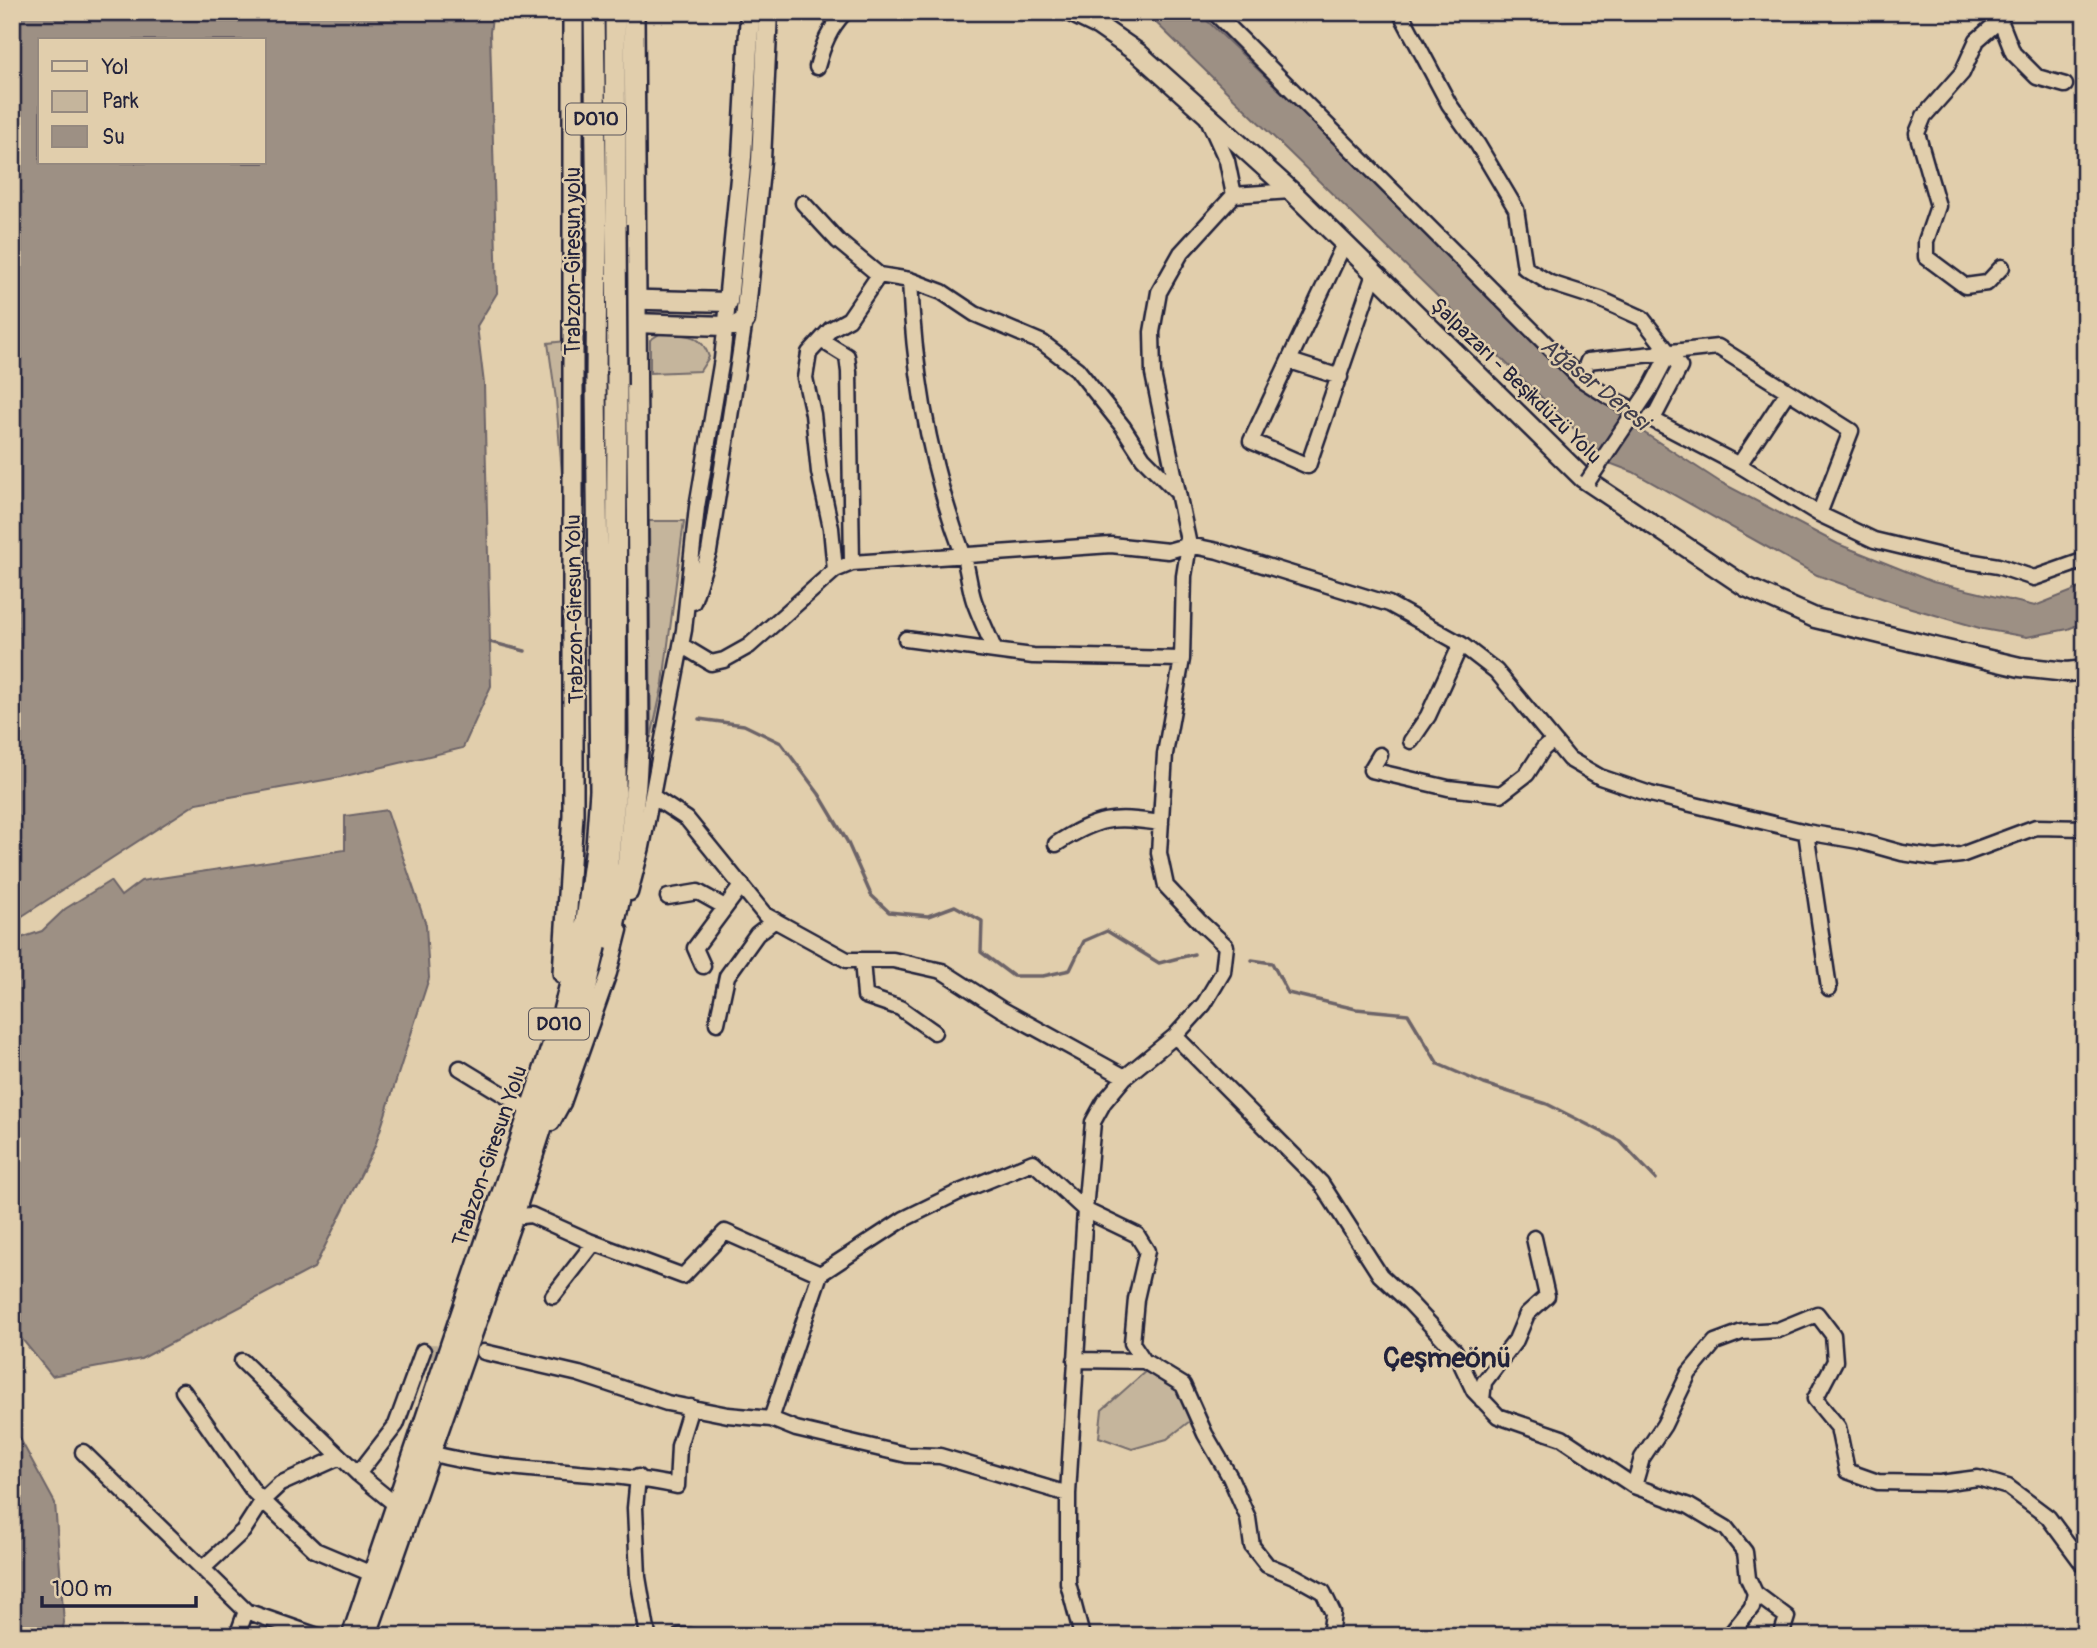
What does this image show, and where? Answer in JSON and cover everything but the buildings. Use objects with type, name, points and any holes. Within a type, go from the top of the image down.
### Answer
[{"type":"highway","points":[[561,1019],[573,815],[573,12]]},
{"type":"highway","name":"Trabzon-Giresun yolu","points":[[594,12],[606,225],[596,383]]},
{"type":"highway","name":"D010","points":[[606,225],[615,12]]},
{"type":"highway","points":[[513,1217],[540,1162],[605,965],[627,865],[636,784],[639,719],[634,12]]},
{"type":"highway","name":"Trabzon-Giresun Yolu","points":[[366,1636],[513,1217],[586,991],[601,925],[616,791],[617,385],[606,225]]},
{"type":"highway","name":"Trabzon-Giresun Yolu","points":[[352,1636],[561,1019],[586,921],[600,791],[596,383]]},
{"type":"main road","points":[[573,298],[728,302],[742,157],[750,12]]},
{"type":"main road","points":[[574,321],[735,326],[745,320],[761,160],[768,12]]},
{"type":"main road","name":"Şalpazarı - Beşikdüzü Yolu","points":[[1070,12],[1100,26],[1138,53],[1205,113],[1291,191],[1588,481],[1745,587],[1815,618],[2020,667],[2067,672],[2085,670]]},
{"type":"street","points":[[817,67],[825,40],[833,25],[845,12]]},
{"type":"street","points":[[1214,12],[1581,379],[1609,397],[1740,465],[1819,514],[1874,540],[1949,558],[1998,566],[2034,578],[2085,560]]},
{"type":"street","points":[[1399,12],[1449,104],[1478,145],[1516,209],[1525,268],[1550,283],[1600,299],[1642,318],[1680,367],[1653,419]]},
{"type":"street","points":[[2002,267],[1987,283],[1965,286],[1926,257],[1927,241],[1938,206],[1917,133],[1924,116],[1962,73],[1977,40],[2002,16],[2013,53],[2037,77],[2065,85]]},
{"type":"street","points":[[1205,113],[1227,161],[1234,195]]},
{"type":"street","points":[[1082,1636],[1068,1583],[1069,1494],[1085,1210],[1093,1122],[1104,1102],[1125,1077],[1175,1036],[1204,1004],[1223,972],[1226,946],[1166,886],[1159,853],[1165,754],[1182,659],[1184,576],[1189,545],[1153,374],[1152,332],[1159,292],[1181,253],[1234,195],[1291,191]]},
{"type":"street","points":[[803,203],[838,241],[879,275],[910,280],[942,292],[975,314],[1043,344],[1077,369],[1123,427],[1143,458],[1177,492]]},
{"type":"street","points":[[1344,244],[1251,441],[1308,466],[1374,274]]},
{"type":"street","points":[[835,570],[831,528],[819,472],[813,414],[805,378],[809,354],[831,329],[849,319],[879,275]]},
{"type":"street","points":[[910,280],[916,372],[932,459],[963,555],[974,600],[995,651]]},
{"type":"street","points":[[552,1123],[562,1103],[609,973],[642,847],[684,630],[696,507],[722,359],[728,302]]},
{"type":"street","points":[[684,630],[709,552],[745,320]]},
{"type":"street","points":[[821,340],[847,356],[852,563]]},
{"type":"street","points":[[1581,379],[1588,361],[1718,347],[1851,431],[1819,514]]},
{"type":"street","points":[[1588,481],[1650,390],[1669,353]]},
{"type":"street","points":[[1290,361],[1340,377]]},
{"type":"street","points":[[1740,465],[1788,391]]},
{"type":"street","points":[[681,645],[710,663],[724,660],[749,646],[835,570],[852,563],[1111,545],[1168,551],[1189,545],[1218,551],[1389,604],[1461,644],[1496,671],[1569,759],[1600,777],[1650,794],[1806,832],[1937,858],[1961,855],[2036,827],[2085,828]]},
{"type":"street","points":[[906,639],[1033,656],[1182,659]]},
{"type":"street","points":[[1411,741],[1428,716],[1461,644]]},
{"type":"street","points":[[1380,755],[1371,770],[1448,788],[1501,794],[1527,774],[1543,749],[1552,741]]},
{"type":"street","points":[[652,796],[687,819],[765,915],[847,960],[893,960],[942,971],[1001,1009],[1125,1077]]},
{"type":"street","points":[[1056,844],[1082,827],[1101,820],[1161,823]]},
{"type":"street","points":[[1806,832],[1829,988]]},
{"type":"street","points":[[703,966],[695,948],[742,885]]},
{"type":"street","points":[[668,897],[698,892],[725,907]]},
{"type":"street","points":[[717,1023],[727,976],[757,934],[775,920]]},
{"type":"street","points":[[862,960],[865,996],[900,1008],[934,1032]]},
{"type":"street","points":[[1175,1036],[1321,1183],[1380,1275],[1455,1351],[1474,1391],[1498,1416],[1562,1438],[1634,1486],[1689,1506],[1726,1528],[1745,1552],[1748,1578],[1755,1593],[1787,1617],[1781,1636]]},
{"type":"street","points":[[460,1068],[529,1110]]},
{"type":"street","points":[[771,1419],[820,1274],[904,1219],[957,1193],[1032,1162],[1085,1210],[1137,1235],[1147,1251],[1136,1299],[1132,1343],[1144,1361],[1183,1385],[1248,1518],[1252,1546],[1267,1565],[1323,1592],[1333,1613],[1330,1636]]},
{"type":"street","points":[[513,1217],[531,1215],[594,1243],[683,1276],[725,1232],[820,1274]]},
{"type":"street","points":[[1482,1400],[1484,1382],[1516,1340],[1527,1314],[1547,1296],[1534,1238]]},
{"type":"street","points":[[553,1296],[594,1243]]},
{"type":"street","points":[[1634,1486],[1642,1458],[1664,1425],[1689,1373],[1715,1342],[1742,1332],[1779,1330],[1817,1314],[1833,1335],[1835,1361],[1815,1399],[1838,1427],[1847,1471],[1878,1482],[1940,1483],[1978,1478],[2008,1487],[2048,1517],[2085,1567]]},
{"type":"street","points":[[358,1474],[396,1425],[423,1351]]},
{"type":"street","points":[[484,1352],[579,1374],[691,1408],[771,1419],[796,1429],[907,1455],[940,1456],[1069,1494]]},
{"type":"street","points":[[1076,1360],[1144,1361]]},
{"type":"street","points":[[242,1361],[358,1474],[396,1505]]},
{"type":"street","points":[[183,1391],[254,1492],[315,1550],[372,1574]]},
{"type":"street","points":[[430,1453],[492,1464],[638,1477],[677,1486],[679,1446],[691,1408]]},
{"type":"street","points":[[83,1452],[246,1611],[318,1636]]},
{"type":"street","points":[[202,1569],[243,1531],[263,1500],[280,1484],[340,1457]]},
{"type":"street","points":[[638,1477],[635,1508],[638,1577],[648,1636]]},
{"type":"street","points":[[1729,1636],[1752,1607],[1755,1593]]},
{"type":"street","points":[[237,1636],[246,1611]]},
{"type":"street","points":[[680,1636],[691,1636]]},
{"type":"green space","points":[[661,333],[691,336],[701,343],[709,357],[700,371],[650,373],[650,340]]},
{"type":"green space","points":[[566,341],[564,499],[556,399],[548,343]]},
{"type":"green space","points":[[649,521],[684,521],[663,683],[651,738]]},
{"type":"green space","points":[[1147,1370],[1178,1390],[1190,1421],[1167,1439],[1132,1449],[1099,1437],[1102,1410]]},
{"type":"water","points":[[12,12],[493,12],[490,32],[497,293],[477,326],[484,384],[491,686],[463,748],[341,777],[197,803],[13,922],[21,938],[42,931],[65,909],[110,881],[121,896],[141,881],[345,850],[345,816],[387,810],[426,925],[429,978],[375,1146],[314,1268],[141,1359],[52,1376],[12,1327]]},
{"type":"water","points":[[1145,12],[1198,12],[1339,147],[1573,380],[1646,434],[1720,482],[1838,544],[1933,582],[2035,606],[2085,586],[2085,622],[2068,629],[2027,637],[1983,629],[1901,605],[1817,575],[1633,472],[1609,463]]},
{"type":"water","points":[[12,1424],[55,1503],[64,1623],[61,1636],[12,1636]]},
{"type":"waterway","points":[[490,642],[525,651]]},
{"type":"waterway","points":[[699,719],[744,725],[781,743],[819,794],[847,841],[871,895],[889,912],[928,916],[955,906],[982,921],[981,952],[1013,976],[1043,976],[1070,970],[1084,941],[1107,931],[1159,963],[1194,954]]},
{"type":"waterway","points":[[1252,960],[1272,963],[1288,993],[1356,1009],[1408,1014],[1438,1064],[1484,1084],[1547,1104],[1620,1141],[1656,1179]]},
{"type":"tunnel","points":[[423,1351],[484,1352]]},
{"type":"district","name":"Çeşmeönü","points":[[1447,1358]]},
{"type":"water label","name":"Ağasar Deresi","points":[[1595,384]]}]
